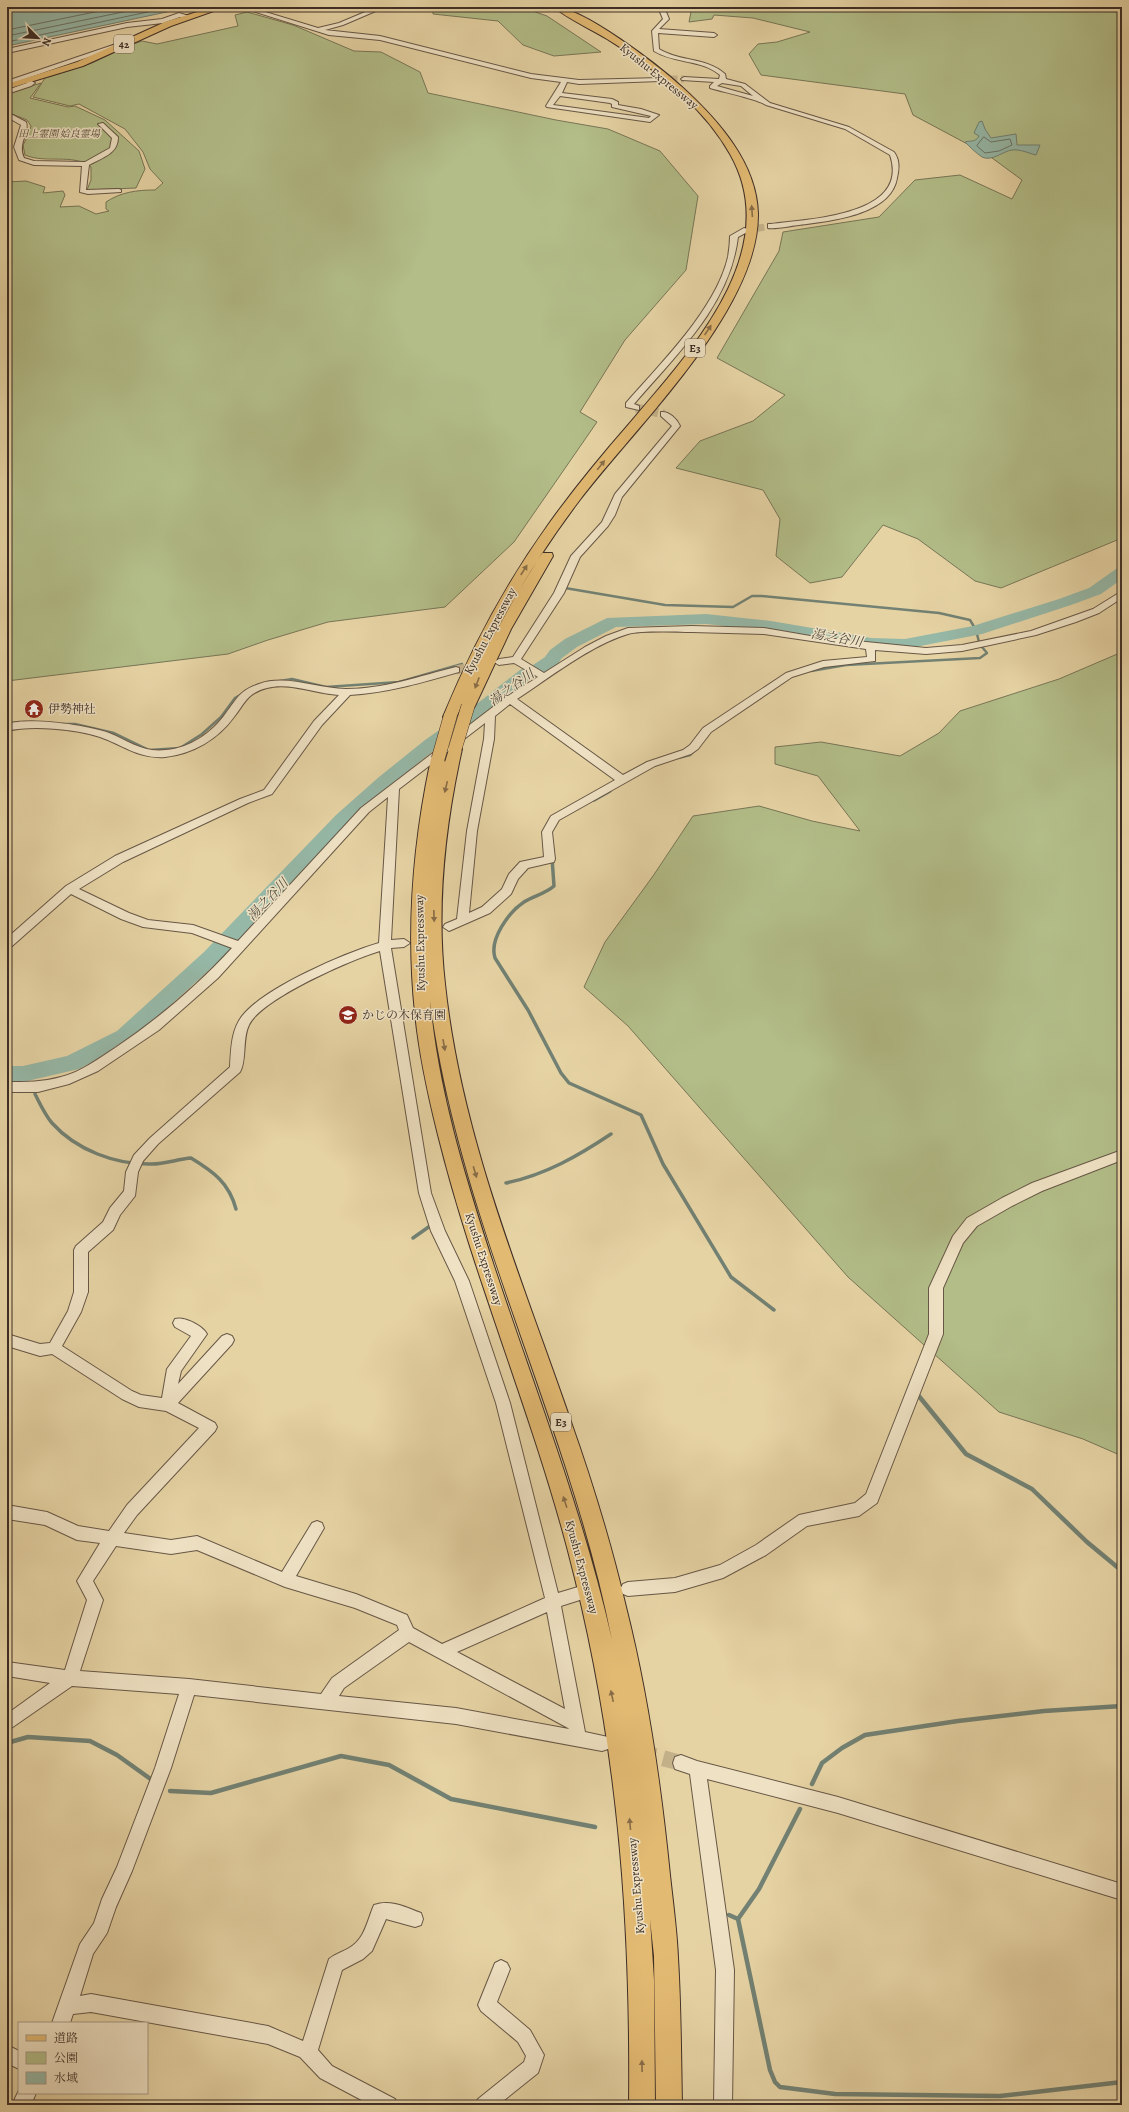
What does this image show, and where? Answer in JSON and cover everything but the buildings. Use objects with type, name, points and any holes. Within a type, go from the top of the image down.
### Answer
[{"type":"highway","name":"Kyushu Expressway","points":[[558,7],[591,26],[637,56],[675,86],[713,123],[733,150],[748,184],[753,220],[750,245],[741,272],[728,298],[708,331],[567,508],[508,595],[473,662],[450,717],[430,792],[422,842],[418,912],[420,985],[437,1099],[456,1173],[568,1511],[594,1611],[615,1710],[629,1812],[641,1955],[642,2105]]},
{"type":"highway","name":"Kyushu Expressway","points":[[569,7],[620,37],[661,66],[698,98],[726,127],[744,152],[755,176],[762,201],[763,232],[752,273],[729,317],[704,353],[605,477],[553,547],[516,604],[498,637],[468,706],[455,749],[445,792],[437,843],[433,910],[436,982],[444,1042],[455,1096],[474,1168],[502,1256],[565,1435],[588,1506],[616,1608],[636,1709],[652,1809],[666,1956],[669,2105]]},
{"type":"main road","name":"42","points":[[7,87],[80,64],[186,16],[221,7]]},
{"type":"street","points":[[244,7],[317,30],[340,35],[380,38],[514,73],[564,81],[586,82],[660,79]]},
{"type":"street","points":[[317,30],[326,26],[341,24],[382,7]]},
{"type":"street","points":[[660,7],[666,19],[657,25],[655,31],[656,50],[661,54],[710,66],[723,75],[722,80]]},
{"type":"street","points":[[70,39],[153,25],[179,15],[186,16]]},
{"type":"street","points":[[7,51],[127,26],[163,21]]},
{"type":"street","points":[[655,31],[714,35]]},
{"type":"street","points":[[7,83],[112,47],[121,46]]},
{"type":"street","points":[[684,79],[722,80],[743,85],[752,90],[758,98],[768,104],[854,130],[892,153],[895,157],[895,184],[884,199],[874,206],[859,212],[771,226]]},
{"type":"street","points":[[722,80],[712,87],[749,98],[758,98]]},
{"type":"street","points":[[7,92],[32,83],[28,81]]},
{"type":"street","points":[[558,94],[612,101],[616,103],[614,106],[656,116],[650,120],[549,106],[558,94],[564,81]]},
{"type":"street","points":[[7,114],[23,122],[24,125],[17,146],[17,153],[21,159],[34,163],[86,164],[113,149],[115,145],[115,137],[101,124]]},
{"type":"street","points":[[86,164],[82,191],[119,191]]},
{"type":"street","points":[[636,408],[629,405],[678,347],[718,294],[728,273],[733,255],[735,244],[734,236],[746,230]]},
{"type":"street","points":[[521,663],[559,592],[576,556],[611,515],[618,496],[676,426],[674,422],[664,414]]},
{"type":"street","points":[[7,1087],[26,1088],[50,1085],[65,1081],[94,1068],[155,1027],[214,975],[238,945],[365,810],[423,764],[543,676],[588,649],[628,631],[666,628],[764,632],[893,650],[926,651],[976,645],[1033,633],[1096,611],[1122,594]]},
{"type":"street","points":[[449,926],[462,922],[486,910],[507,891],[513,877],[524,865],[550,859],[546,837],[547,829],[554,818],[651,764],[687,752],[694,747],[707,730],[789,675],[823,664],[872,659],[870,646]]},
{"type":"street","points":[[499,662],[521,663],[543,676]]},
{"type":"street","points":[[7,728],[12,726],[54,725],[98,733],[141,753],[167,754],[183,752],[206,740],[228,718],[240,699],[263,686],[288,685],[317,690],[347,692],[410,683],[456,670]]},
{"type":"street","points":[[7,944],[70,889],[119,859],[244,801],[268,792],[318,723],[347,692]]},
{"type":"street","points":[[510,699],[623,780]]},
{"type":"street","points":[[462,922],[472,831],[489,738],[490,716]]},
{"type":"street","points":[[394,788],[385,945],[425,1192],[438,1231],[462,1281],[503,1403],[553,1602],[566,1664],[577,1730]]},
{"type":"street","points":[[70,889],[125,916],[147,924],[193,929],[238,945]]},
{"type":"street","points":[[54,1348],[74,1312],[81,1292],[81,1250],[108,1226],[115,1212],[130,1192],[132,1172],[138,1158],[154,1141],[236,1069],[239,1039],[246,1019],[262,1002],[346,959],[385,945],[404,943]]},
{"type":"street","points":[[628,1589],[675,1585],[723,1571],[761,1550],[804,1520],[859,1509],[872,1498],[936,1334],[936,1288],[958,1240],[972,1222],[1007,1202],[1037,1187],[1122,1155]]},
{"type":"street","points":[[168,1405],[174,1369],[200,1334],[180,1323]]},
{"type":"street","points":[[7,1340],[40,1350],[54,1348],[126,1395],[139,1401],[168,1405],[210,1427],[132,1510],[96,1562],[85,1581],[95,1600],[70,1678],[7,1723]]},
{"type":"street","points":[[168,1405],[227,1340]]},
{"type":"street","points":[[7,1512],[47,1519],[77,1533],[114,1537],[171,1547],[197,1543],[285,1580],[369,1606],[402,1620],[408,1633],[602,1743]]},
{"type":"street","points":[[285,1580],[317,1528]]},
{"type":"street","points":[[441,1652],[553,1602],[578,1594]]},
{"type":"street","points":[[325,1702],[338,1682],[408,1633]]},
{"type":"street","points":[[7,1670],[70,1678],[189,1687],[577,1730]]},
{"type":"street","points":[[61,2022],[86,1950],[101,1927],[127,1864],[163,1768],[189,1687]]},
{"type":"street","points":[[681,1763],[697,1769],[838,1805],[1122,1892]]},
{"type":"street","points":[[697,1769],[725,1970],[723,2105]]},
{"type":"street","points":[[308,2053],[335,1965],[341,1960],[357,1953],[366,1943],[376,1926],[380,1911],[388,1910],[414,1919]]},
{"type":"street","points":[[484,2105],[532,2067],[535,2055],[524,2036],[487,2005],[501,1969]]},
{"type":"street","points":[[68,2006],[91,2003],[268,2035],[308,2053],[326,2072],[390,2105]]},
{"type":"street","points":[[7,2054],[18,2060]]},
{"type":"street","points":[[21,2105],[26,2094]]},
{"type":"green space","points":[[521,7],[547,16],[601,52],[554,56],[523,45],[498,21],[433,14],[433,8]]},
{"type":"green space","points":[[681,7],[1106,7],[1122,15],[1122,538],[1001,588],[975,581],[918,539],[883,525],[842,577],[810,583],[776,556],[780,519],[763,490],[676,468],[700,441],[753,421],[785,395],[717,358],[779,251],[783,232],[879,217],[915,180],[960,175],[1012,199],[1022,180],[988,155],[913,115],[905,94],[761,75],[749,54],[758,44],[777,42],[810,32],[753,18],[714,15],[712,19],[689,22],[691,12]]},
{"type":"green space","points":[[247,12],[293,25],[354,51],[381,52],[420,72],[428,93],[556,120],[608,129],[660,151],[698,196],[686,270],[625,340],[580,412],[597,422],[514,542],[445,607],[328,622],[228,654],[7,681],[7,182],[26,181],[45,187],[43,193],[63,191],[65,195],[60,207],[79,206],[96,214],[109,211],[106,209],[106,202],[117,196],[142,190],[155,190],[163,183],[150,169],[143,152],[125,129],[79,104],[70,106],[33,97],[45,78],[92,63],[142,41],[157,44],[238,26],[235,15]]},
{"type":"green space","name":"田上霊園 姶良霊場","points":[[41,83],[30,98],[68,107],[75,106],[105,120],[139,151],[145,169],[136,188],[87,190],[91,180],[91,167],[84,163],[68,159],[33,158],[25,155],[23,145],[29,134],[31,126],[27,120],[7,112],[7,94]]},
{"type":"green space","points":[[1122,652],[1122,1456],[1083,1439],[999,1412],[848,1277],[628,1026],[584,987],[605,942],[653,876],[693,816],[759,806],[812,821],[860,831],[818,776],[775,764],[775,747],[821,742],[900,756],[939,733],[960,711],[1059,679]]},
{"type":"water","points":[[7,7],[190,7],[7,46]]},
{"type":"water","points":[[982,121],[991,138],[1016,134],[1017,145],[1040,145],[1036,155],[1015,150],[990,158],[982,157],[965,142],[974,140],[979,136],[974,133],[979,122]]},
{"type":"waterway","name":"湯之谷川","points":[[7,1074],[23,1074],[72,1063],[124,1036],[211,957],[343,819],[385,781],[431,744],[484,707],[526,674],[539,669],[551,661],[556,654],[571,643],[613,622],[706,619],[771,626],[871,643],[905,644],[976,630],[1065,602],[1095,591],[1122,572]]},
{"type":"waterway","points":[[565,588],[665,605],[733,607],[752,596],[761,596],[939,613],[970,620],[976,630],[979,642]]},
{"type":"waterway","points":[[811,671],[846,665],[980,658],[987,653],[982,647]]},
{"type":"waterway","points":[[257,685],[292,679],[326,687],[399,682],[462,664]]},
{"type":"waterway","points":[[62,724],[75,724],[114,733],[149,750],[180,748],[202,734],[221,717],[235,698],[245,692]]},
{"type":"waterway","points":[[7,724],[20,722]]},
{"type":"waterway","points":[[678,758],[690,755],[694,751]]},
{"type":"waterway","points":[[594,800],[610,791]]},
{"type":"waterway","points":[[552,858],[554,886],[524,902],[512,912],[502,927],[495,943],[495,958],[528,1010],[561,1073],[569,1083],[641,1115],[663,1164],[731,1277],[774,1310]]},
{"type":"waterway","name":"湯之谷川","points":[[23,1074],[25,1081]]},
{"type":"waterway","points":[[35,1094],[52,1123],[62,1133],[85,1148],[111,1159],[138,1164],[157,1164],[191,1158],[214,1173],[220,1179],[229,1192],[236,1209]]},
{"type":"waterway","points":[[506,1183],[520,1180],[561,1164],[611,1134]]},
{"type":"waterway","points":[[413,1238],[430,1226]]},
{"type":"waterway","points":[[918,1395],[966,1454],[1032,1489],[1087,1542],[1122,1571]]},
{"type":"waterway","points":[[812,1784],[822,1763],[842,1748],[865,1735],[958,1721],[1044,1711],[1122,1706]]},
{"type":"waterway","points":[[7,1743],[28,1737],[90,1741],[117,1755],[152,1780]]},
{"type":"waterway","points":[[170,1791],[211,1793],[341,1756],[389,1765],[451,1799],[595,1827]]},
{"type":"waterway","points":[[738,1919],[759,1889],[800,1809]]},
{"type":"waterway","points":[[729,1915],[738,1919]]},
{"type":"waterway","points":[[738,1919],[770,2070],[775,2082],[780,2087],[835,2094],[1000,2096],[1122,2082]]},
{"type":"tunnel","points":[[660,79],[684,79]]},
{"type":"tunnel","points":[[747,230],[771,226]]},
{"type":"tunnel","points":[[636,408],[664,414]]},
{"type":"tunnel","points":[[456,670],[480,665]]},
{"type":"tunnel","points":[[640,1752],[681,1763]]},
{"type":"place","name":"伊勢神社","points":[[34,709]]},
{"type":"place","name":"かじの木保育園","points":[[348,1015]]}]
